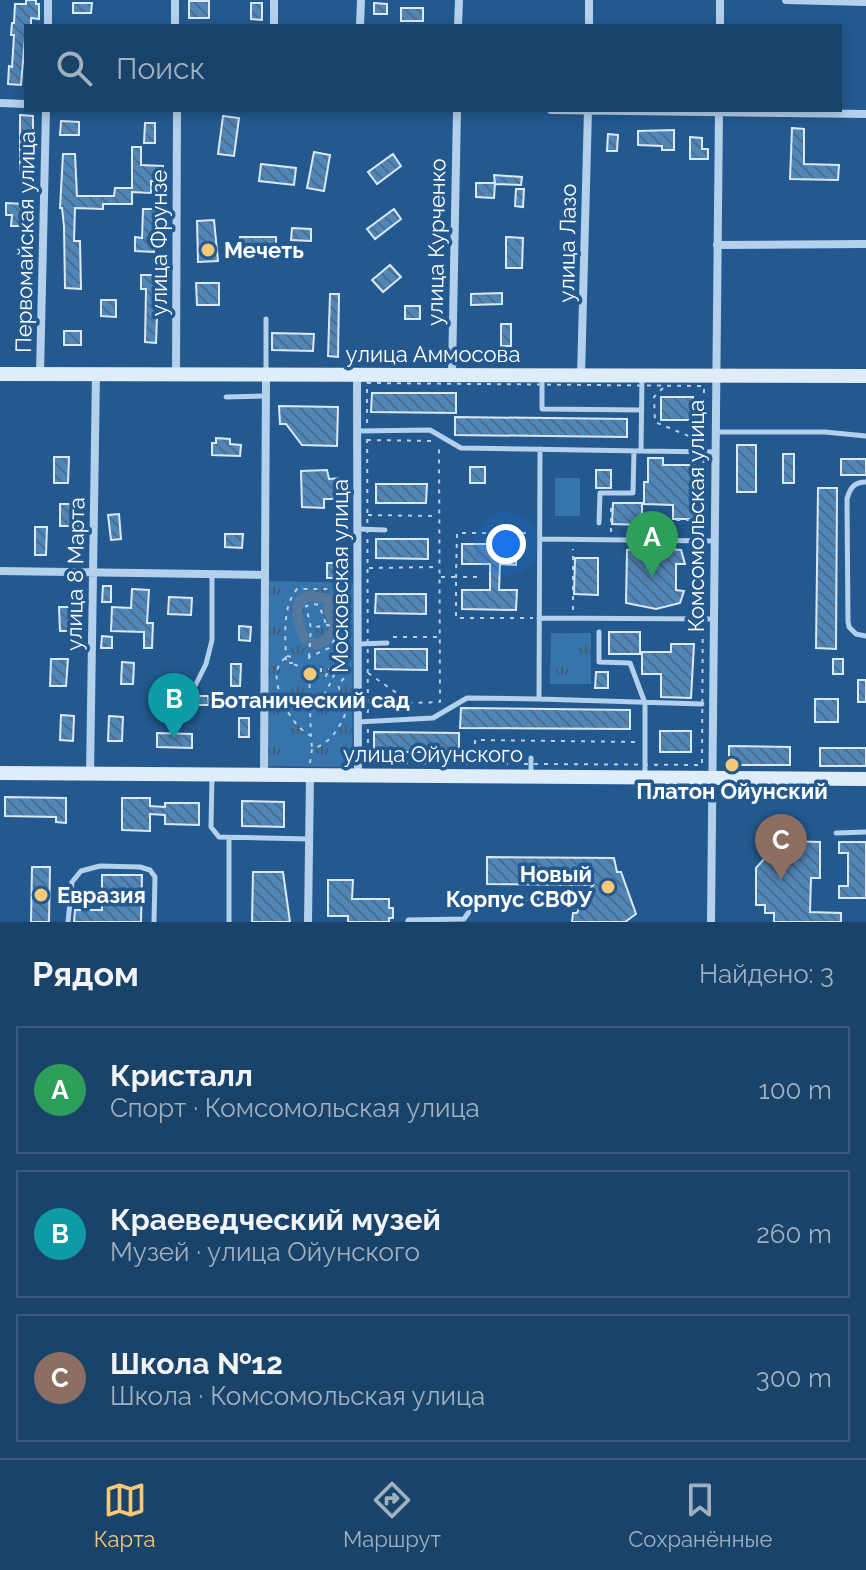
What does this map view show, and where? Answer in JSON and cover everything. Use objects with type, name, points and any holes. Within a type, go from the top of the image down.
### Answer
[{"type":"main road","name":"улица Аммосова","points":[[0,374],[866,376]]},
{"type":"main road","name":"улица Ойунского","points":[[0,773],[866,779]]},
{"type":"street","points":[[48,0],[48,24]]},
{"type":"street","points":[[175,0],[175,24]]},
{"type":"street","points":[[274,0],[274,24]]},
{"type":"street","points":[[360,24],[361,0]]},
{"type":"street","points":[[458,24],[459,0]]},
{"type":"street","points":[[589,0],[589,24]]},
{"type":"street","points":[[720,0],[720,24]]},
{"type":"street","points":[[790,0],[866,2]]},
{"type":"street","points":[[0,103],[24,104]]},
{"type":"street","name":"Первомайская улица","points":[[40,374],[46,112]]},
{"type":"street","name":"улица Фрунзе","points":[[176,375],[177,112]]},
{"type":"street","name":"улица Курченко","points":[[452,374],[457,112]]},
{"type":"street","name":"улица Лазо","points":[[581,376],[588,112]]},
{"type":"street","name":"Комсомольская улица","points":[[711,922],[719,112]]},
{"type":"street","points":[[792,112],[866,114]]},
{"type":"street","points":[[717,245],[866,244]]},
{"type":"street","name":"улица 8 Марта","points":[[90,775],[96,374]]},
{"type":"street","points":[[264,773],[266,376]]},
{"type":"street","name":"Московская улица","points":[[357,376],[358,775]]},
{"type":"street","points":[[0,571],[265,575]]},
{"type":"street","points":[[308,922],[310,776]]},
{"type":"lane","points":[[266,319],[266,376]]},
{"type":"lane","points":[[542,375],[542,409],[642,410]]},
{"type":"lane","points":[[599,523],[600,493],[633,493],[642,410],[642,375]]},
{"type":"lane","points":[[226,397],[266,396]]},
{"type":"lane","points":[[358,431],[430,430],[461,448],[715,452]]},
{"type":"lane","points":[[715,432],[825,432],[866,436]]},
{"type":"lane","points":[[539,699],[540,449]]},
{"type":"lane","points":[[866,482],[855,484],[847,499],[848,621],[856,634],[866,636]]},
{"type":"lane","points":[[358,529],[385,530]]},
{"type":"lane","points":[[540,539],[714,541]]},
{"type":"lane","points":[[161,705],[186,704],[206,664],[212,640],[212,574]]},
{"type":"lane","points":[[537,618],[713,619]]},
{"type":"lane","points":[[599,632],[599,662],[630,663],[645,703],[645,778]]},
{"type":"lane","points":[[358,644],[387,643]]},
{"type":"lane","points":[[358,722],[433,718],[467,698],[702,704]]},
{"type":"lane","points":[[531,758],[531,776]]},
{"type":"lane","points":[[212,774],[211,827],[219,837],[309,839]]},
{"type":"lane","points":[[836,833],[866,832]]},
{"type":"lane","points":[[229,838],[229,922]]},
{"type":"lane","points":[[68,922],[72,882],[81,871],[100,866],[150,870],[155,877],[154,922]]},
{"type":"lane","points":[[408,922],[464,919],[477,900],[567,897]]},
{"type":"path","points":[[665,386],[654,397],[655,422],[704,442]]},
{"type":"path","points":[[367,440],[439,441],[440,637],[440,702],[368,702]]},
{"type":"path","points":[[611,500],[611,536]]},
{"type":"path","points":[[367,515],[439,516]]},
{"type":"path","points":[[660,537],[672,520],[703,520]]},
{"type":"path","points":[[528,533],[457,533],[456,618],[537,618]]},
{"type":"path","points":[[573,539],[573,619]]},
{"type":"path","points":[[367,568],[439,567]]},
{"type":"path","points":[[439,577],[477,577]]},
{"type":"path","points":[[286,657],[284,647],[290,597],[297,589],[336,589],[340,608],[344,612],[340,616],[344,678],[338,685],[347,710],[336,732],[325,744],[312,749]]},
{"type":"path","points":[[310,776],[311,628],[306,606],[319,605],[327,625]]},
{"type":"path","points":[[311,628],[327,625],[340,628]]},
{"type":"path","points":[[309,657],[329,648],[340,628]]},
{"type":"path","points":[[382,637],[440,637]]},
{"type":"path","points":[[329,669],[343,656]]},
{"type":"path","points":[[310,710],[326,692],[343,656]]},
{"type":"path","points":[[309,670],[292,663],[292,657],[286,657],[279,664],[276,676],[284,704],[296,723],[311,736]]},
{"type":"path","points":[[367,673],[411,703]]},
{"type":"path","points":[[279,691],[292,701],[310,698]]},
{"type":"path","points":[[284,704],[301,704],[310,710]]},
{"type":"path","points":[[475,764],[475,740],[639,742]]},
{"type":"green space","points":[[555,478],[580,478],[580,516],[555,516]]},
{"type":"green space","name":"Ботанический сад","points":[[269,581],[353,583],[352,767],[267,766]]},
{"type":"green space","points":[[551,633],[591,633],[591,684],[550,684]]},
{"type":"building","points":[[26,0],[36,0],[39,19],[31,18],[31,24],[24,24],[21,85],[8,84],[9,66],[12,67],[14,35],[11,35],[15,4],[26,4]]},
{"type":"building","points":[[189,1],[209,1],[209,18],[189,18]]},
{"type":"building","points":[[73,3],[92,3],[91,13],[73,13]]},
{"type":"building","points":[[251,3],[262,3],[262,20],[251,19]]},
{"type":"building","points":[[374,3],[387,4],[387,14],[374,14]]},
{"type":"building","points":[[401,8],[423,8],[423,21],[401,21]]},
{"type":"building","points":[[20,115],[33,116],[33,174],[20,173]]},
{"type":"building","points":[[223,116],[239,118],[234,156],[218,154]]},
{"type":"building","points":[[61,121],[79,122],[79,135],[60,135]]},
{"type":"building","points":[[145,123],[155,123],[155,143],[144,143]]},
{"type":"building","points":[[792,128],[804,129],[804,164],[839,165],[838,180],[790,179]]},
{"type":"building","points":[[674,130],[674,150],[638,145],[638,131]]},
{"type":"building","points":[[608,134],[618,135],[617,151],[607,151]]},
{"type":"building","points":[[690,137],[702,138],[702,149],[708,149],[708,159],[690,159]]},
{"type":"building","points":[[132,147],[141,147],[141,165],[163,166],[163,181],[151,181],[151,193],[132,192],[132,204],[103,204],[103,209],[75,208],[74,241],[80,241],[81,289],[65,288],[64,226],[60,208],[63,154],[75,154],[77,196],[114,196],[115,188],[132,188]]},
{"type":"building","points":[[314,152],[330,155],[324,191],[307,188]]},
{"type":"building","points":[[393,154],[401,166],[377,184],[368,172]]},
{"type":"building","points":[[261,164],[296,168],[294,185],[259,181]]},
{"type":"building","points":[[494,175],[522,177],[521,185],[495,184]]},
{"type":"building","points":[[476,183],[495,183],[494,198],[476,197]]},
{"type":"building","points":[[516,189],[524,189],[523,207],[515,206]]},
{"type":"building","points":[[6,203],[24,204],[23,226],[11,226],[12,215],[6,215]]},
{"type":"building","points":[[143,209],[156,209],[154,252],[135,251],[135,237],[142,238]]},
{"type":"building","points":[[394,209],[401,219],[375,239],[367,229]]},
{"type":"building","points":[[214,220],[218,261],[198,262],[197,221]]},
{"type":"building","points":[[292,228],[311,229],[311,241],[291,240]]},
{"type":"building","points":[[240,237],[276,237],[276,254],[240,254]]},
{"type":"building","points":[[506,237],[523,238],[522,268],[506,268]]},
{"type":"building","points":[[390,265],[401,277],[383,292],[372,280]]},
{"type":"building","points":[[141,275],[158,275],[158,298],[163,298],[162,316],[157,316],[156,343],[145,342],[146,289],[141,289]]},
{"type":"building","points":[[196,283],[219,283],[219,305],[197,305]]},
{"type":"building","points":[[502,293],[502,304],[471,305],[471,294]]},
{"type":"building","points":[[330,294],[339,294],[338,357],[328,356]]},
{"type":"building","points":[[101,300],[116,300],[116,317],[101,316]]},
{"type":"building","points":[[405,306],[420,306],[420,319],[405,319]]},
{"type":"building","points":[[501,324],[511,324],[511,346],[501,346]]},
{"type":"building","points":[[64,331],[81,331],[81,345],[64,345]]},
{"type":"building","points":[[272,333],[314,334],[313,351],[272,350]]},
{"type":"building","points":[[372,393],[456,393],[456,413],[371,412]]},
{"type":"building","points":[[661,397],[693,397],[693,420],[661,420]]},
{"type":"building","points":[[279,406],[338,407],[337,446],[302,445],[286,424],[280,424]]},
{"type":"building","points":[[455,417],[627,419],[627,437],[455,435]]},
{"type":"building","points":[[216,438],[230,439],[230,444],[241,445],[240,456],[212,455],[212,443],[216,443]]},
{"type":"building","points":[[737,445],[756,445],[756,492],[737,492]]},
{"type":"building","points":[[783,454],[794,454],[794,483],[783,483]]},
{"type":"building","points":[[54,457],[69,457],[68,483],[54,483]]},
{"type":"building","points":[[648,458],[663,458],[663,465],[694,465],[696,519],[673,519],[673,505],[644,504]]},
{"type":"building","points":[[841,459],[866,459],[866,475],[841,475]]},
{"type":"building","points":[[470,467],[485,467],[485,483],[470,483]]},
{"type":"building","points":[[327,470],[329,479],[342,478],[343,499],[324,499],[324,508],[302,507],[301,471]]},
{"type":"building","points":[[596,470],[611,470],[611,488],[596,488]]},
{"type":"building","points":[[376,484],[427,484],[426,503],[376,503]]},
{"type":"building","points":[[818,488],[837,488],[836,649],[816,648]]},
{"type":"building","points":[[613,503],[642,503],[642,525],[612,524]]},
{"type":"building","points":[[60,504],[79,504],[79,526],[60,526]]},
{"type":"building","points":[[119,514],[121,539],[111,540],[108,515]]},
{"type":"building","points":[[35,527],[47,527],[46,555],[35,555]]},
{"type":"building","points":[[225,534],[243,534],[242,548],[225,547]]},
{"type":"building","points":[[376,539],[428,539],[428,559],[376,558]]},
{"type":"building","points":[[462,544],[516,544],[516,565],[500,564],[499,590],[517,590],[516,610],[462,609],[462,590],[490,590],[490,564],[462,564]]},
{"type":"building","points":[[627,550],[681,550],[685,564],[676,564],[676,590],[684,591],[680,603],[656,609],[626,603]]},
{"type":"building","points":[[575,558],[598,558],[598,595],[574,594]]},
{"type":"building","points":[[327,563],[347,563],[347,578],[327,578]]},
{"type":"building","points":[[103,586],[111,586],[111,602],[102,602]]},
{"type":"building","points":[[132,589],[149,590],[147,623],[153,623],[152,648],[144,648],[144,632],[111,631],[112,607],[131,608]]},
{"type":"building","points":[[376,594],[426,594],[426,614],[375,613]]},
{"type":"building","points":[[169,597],[192,598],[191,615],[168,614]]},
{"type":"building","points":[[59,607],[75,607],[75,631],[60,631]]},
{"type":"building","points":[[239,626],[251,627],[250,641],[239,640]]},
{"type":"building","points":[[609,632],[640,632],[640,654],[609,654]]},
{"type":"building","points":[[102,636],[112,637],[112,648],[101,648]]},
{"type":"building","points":[[671,644],[694,644],[691,698],[661,697],[661,674],[642,674],[642,652],[671,652]]},
{"type":"building","points":[[375,649],[427,649],[427,670],[375,669]]},
{"type":"building","points":[[51,659],[68,659],[66,686],[50,686]]},
{"type":"building","points":[[833,659],[843,659],[843,674],[833,674]]},
{"type":"building","points":[[122,662],[134,663],[133,684],[121,684]]},
{"type":"building","points":[[231,664],[241,664],[240,686],[231,686]]},
{"type":"building","points":[[596,672],[608,672],[608,688],[595,688]]},
{"type":"building","points":[[858,680],[866,680],[866,702],[858,702]]},
{"type":"building","points":[[196,696],[208,696],[209,705],[194,705]]},
{"type":"building","points":[[815,699],[838,699],[838,722],[815,722]]},
{"type":"building","points":[[461,708],[630,710],[630,729],[460,728]]},
{"type":"building","points":[[61,715],[74,716],[73,741],[60,740]]},
{"type":"building","points":[[109,716],[123,717],[122,741],[108,741]]},
{"type":"building","points":[[239,718],[249,718],[249,737],[239,737]]},
{"type":"building","points":[[660,731],[691,731],[691,752],[660,752]]},
{"type":"building","points":[[374,732],[459,733],[459,752],[374,752]]},
{"type":"building","points":[[157,733],[192,734],[192,748],[157,747]]},
{"type":"building","points":[[729,746],[790,747],[790,765],[729,765]]},
{"type":"building","points":[[820,748],[866,748],[866,766],[820,766]]},
{"type":"building","points":[[5,797],[66,798],[66,823],[56,822],[56,817],[5,816]]},
{"type":"building","points":[[122,798],[150,798],[150,806],[165,807],[165,803],[199,803],[199,825],[165,824],[165,815],[150,814],[150,831],[122,830]]},
{"type":"building","points":[[242,801],[284,802],[284,827],[242,826]]},
{"type":"building","points":[[783,841],[820,842],[820,878],[811,878],[810,912],[841,913],[841,922],[774,922],[774,913],[765,913],[765,905],[756,905],[756,868],[765,858],[775,859],[775,849]]},
{"type":"building","points":[[839,842],[866,842],[866,898],[839,898],[839,886],[848,886],[848,853],[839,853]]},
{"type":"building","name":"Новый Корпус СВФУ","points":[[487,857],[614,858],[636,914],[625,922],[572,922],[573,913],[577,913],[593,885],[487,884]]},
{"type":"building","name":"Евразия","points":[[32,867],[50,867],[49,922],[31,922]]},
{"type":"building","points":[[253,872],[283,872],[290,922],[252,922]]},
{"type":"building","points":[[102,875],[142,875],[141,922],[74,922],[75,910],[102,910]]},
{"type":"building","points":[[328,880],[353,880],[352,899],[389,899],[393,918],[389,918],[389,922],[348,922],[348,916],[328,916]]},
{"type":"waterway","points":[[310,596],[330,599],[329,611],[335,628],[326,640],[317,645],[305,639],[297,613],[300,602],[310,596]]},
{"type":"place","name":"Мечеть","points":[[208,250]]},
{"type":"place","name":"Кристалл","points":[[652,577]]},
{"type":"place","name":"Ботанический сад","points":[[310,674]]},
{"type":"place","name":"Краеведческий музей","points":[[174,739]]},
{"type":"place","name":"Платон Ойунский","points":[[732,765]]},
{"type":"place","name":"Школа №12","points":[[781,880]]},
{"type":"place","name":"Новый Корпус СВФУ","points":[[608,887]]},
{"type":"place","name":"Евразия","points":[[41,895]]}]
